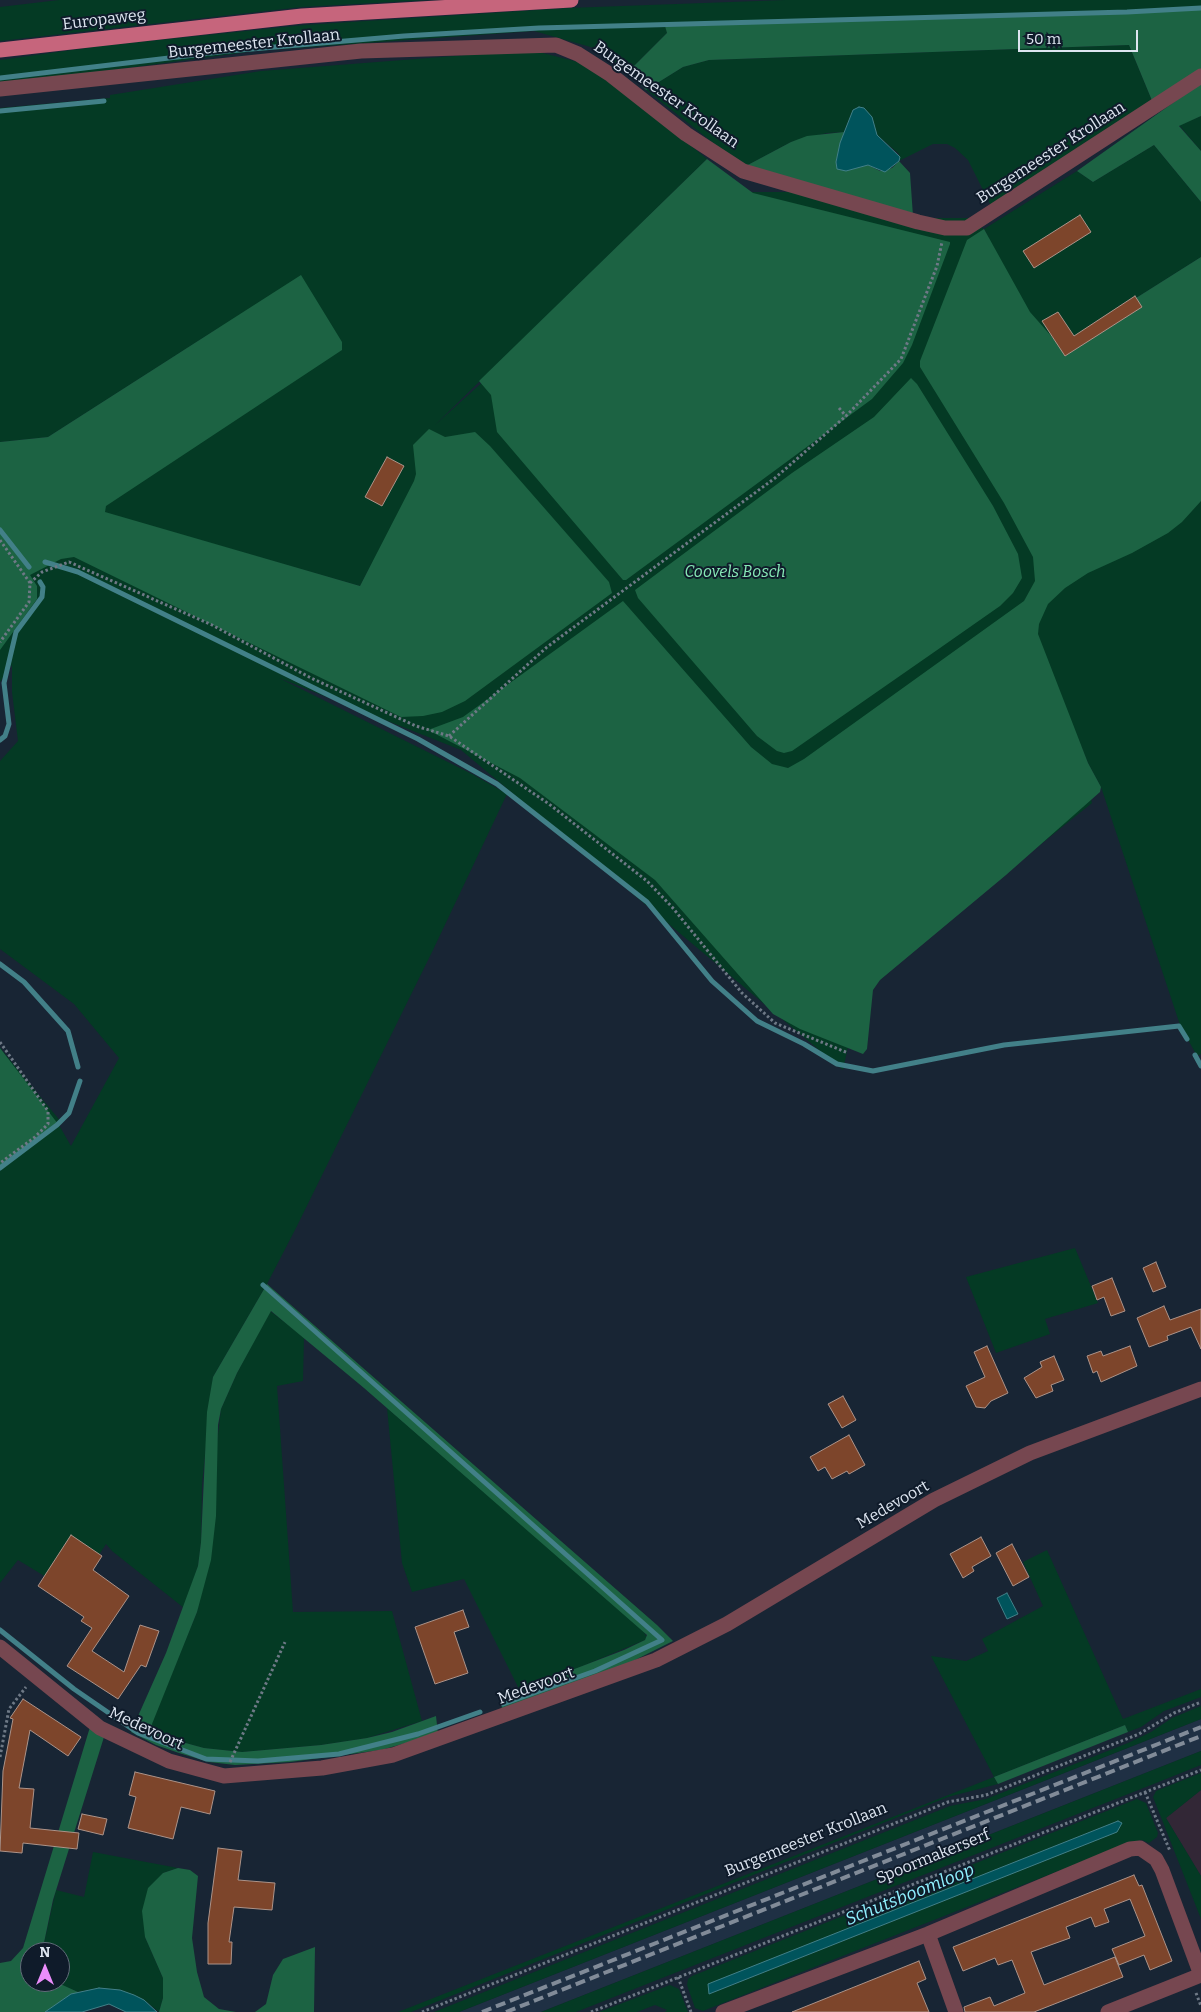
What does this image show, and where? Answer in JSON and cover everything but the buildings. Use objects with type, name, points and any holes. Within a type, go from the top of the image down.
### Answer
[{"type":"main road","name":"Europaweg","points":[[0,50],[302,16],[571,0]]},
{"type":"street","name":"Burgemeester Krollaan","points":[[0,89],[361,51],[556,45],[578,54],[610,75],[686,134],[743,171],[816,194],[945,228],[967,228],[998,210],[1201,76]]},
{"type":"street","name":"Medevoort","points":[[0,1647],[100,1728],[169,1761],[224,1776],[322,1768],[393,1755],[522,1710],[656,1660],[727,1624],[934,1500],[1030,1453],[1201,1389]]},
{"type":"street","points":[[723,2012],[928,1934],[1130,1849],[1140,1848],[1156,1859],[1162,1870],[1196,1977],[1108,2012]]},
{"type":"street","points":[[928,1934],[956,2012]]},
{"type":"path","points":[[449,736],[547,647],[775,478],[846,416],[901,359],[937,266],[945,228]]},
{"type":"path","points":[[839,408],[846,416]]},
{"type":"path","points":[[0,540],[30,583],[29,602],[0,642]]},
{"type":"path","points":[[30,583],[42,572],[69,562],[212,625],[329,686],[416,726],[449,736],[549,804],[647,881],[672,907],[742,993],[775,1024],[848,1053]]},
{"type":"path","points":[[0,1042],[48,1111],[48,1124],[36,1136],[0,1163]]},
{"type":"path","points":[[224,1776],[285,1642]]},
{"type":"path","points":[[0,1757],[9,1709],[35,1674]]},
{"type":"path","name":"Burgemeester Krollaan","points":[[422,2012],[948,1802],[986,1795],[1139,1734],[1174,1713],[1201,1702]]},
{"type":"path","name":"Spoormakerserf","points":[[591,2012],[1201,1770]]},
{"type":"path","points":[[678,1977],[691,2012]]},
{"type":"path","points":[[1196,1977],[1201,2006]]},
{"type":"shaded area","points":[[859,107],[864,108],[872,117],[877,135],[900,157],[899,161],[885,172],[868,165],[846,171],[837,169],[836,162],[840,143],[853,110]]},
{"type":"shaded area","points":[[1007,1593],[1018,1614],[1007,1619],[997,1598]]},
{"type":"shaded area","points":[[1201,1719],[1201,1751],[541,2012],[459,2012]]},
{"type":"shaded area","points":[[1201,1790],[1201,1876],[1166,1818]]},
{"type":"shaded area","points":[[1118,1821],[1122,1823],[1117,1832],[709,1994],[708,1984]]},
{"type":"shaded area","points":[[99,1988],[120,1990],[134,1995],[144,2000],[157,2012],[126,2012],[109,2004],[82,2012],[45,2012],[71,1994]]},
{"type":"green space","points":[[59,0],[428,0],[302,7],[0,41],[0,7]]},
{"type":"green space","points":[[785,0],[1201,0],[1201,7],[1091,13],[666,26],[667,33],[628,72],[594,48],[534,31],[255,51],[0,85],[0,60],[101,46],[304,25],[568,8]]},
{"type":"green space","points":[[1201,7],[1201,71],[1153,103],[1129,45],[709,60],[683,67],[646,90],[628,72],[667,33],[665,26],[1091,13]]},
{"type":"green space","points":[[1129,45],[1153,103],[991,206],[968,160],[955,148],[947,144],[933,144],[899,161],[899,154],[877,135],[872,117],[853,110],[844,132],[827,133],[791,142],[744,167],[646,90],[683,67],[709,60]]},
{"type":"green space","name":"Coovels Bosch","points":[[519,51],[539,52],[582,63],[624,90],[707,159],[435,425],[693,192],[909,192],[893,218],[976,218],[989,238],[984,229],[1077,171],[1093,182],[1154,145],[1201,202],[1201,257],[1060,346],[1051,337],[1201,500],[1201,1054],[1197,1056],[1180,1025],[1101,787],[1088,763],[1069,717],[1092,803],[860,990],[843,1070],[461,750],[279,678],[474,775],[507,794],[433,950],[296,1228],[267,1284],[213,1377],[202,1484],[201,1542],[198,1566],[184,1608],[112,1551],[106,1544],[74,1594],[18,1560],[0,1583],[0,1048],[62,1123],[59,1125],[71,1146],[119,1058],[74,1004],[0,949],[0,761],[18,741],[12,692],[12,665],[0,682],[0,458],[46,458],[220,327],[48,437],[0,442],[0,108],[110,98],[110,95],[261,71]],"holes":[[[129,520],[360,586],[373,561],[361,591]]]},
{"type":"green space","points":[[1201,83],[1201,116],[1179,126],[1201,151],[1201,202],[1154,145],[1093,182],[1077,171]]},
{"type":"green space","points":[[1201,116],[1201,151],[1179,125]]},
{"type":"green space","points":[[844,132],[836,162],[838,169],[868,165],[880,171],[892,168],[899,161],[910,173],[913,216],[744,167],[791,142],[807,136]]},
{"type":"green space","points":[[707,159],[753,193],[950,242],[950,244],[912,345],[903,363],[872,399],[626,580],[623,580],[497,432],[491,395],[479,381]]},
{"type":"green space","points":[[984,229],[1030,312],[1060,346],[1201,257],[1201,501],[1182,522],[1168,533],[1132,553],[1088,573],[1065,588],[1048,604],[1039,624],[1038,634],[1088,763],[1101,787],[1100,792],[1006,875],[880,980],[873,990],[867,1049],[863,1054],[800,1029],[773,1014],[655,880],[520,778],[428,730],[463,717],[623,601],[751,747],[772,764],[788,768],[804,759],[1024,601],[1035,581],[1033,557],[1004,503],[920,367],[920,361],[967,240]]},
{"type":"green space","points":[[301,275],[342,342],[342,350],[106,506],[105,512],[360,586],[414,481],[416,474],[413,445],[429,429],[445,437],[475,432],[490,446],[609,582],[612,593],[465,701],[442,712],[423,716],[401,717],[74,557],[61,559],[30,575],[37,586],[37,599],[0,650],[0,442],[48,437]]},
{"type":"green space","name":"Coovels Bosch","points":[[911,378],[917,384],[993,506],[1018,554],[1022,578],[1013,593],[1000,606],[792,751],[784,753],[777,751],[757,736],[638,598],[635,590],[792,473],[874,417]]},
{"type":"green space","points":[[0,1048],[58,1124],[0,1167]]},
{"type":"green space","points":[[1075,1248],[1098,1303],[1045,1319],[1050,1334],[996,1353],[966,1277]]},
{"type":"green space","points":[[267,1284],[673,1641],[629,1663],[502,1711],[501,1700],[504,1696],[624,1650],[645,1640],[647,1635],[364,1388],[271,1311],[237,1373],[221,1409],[218,1425],[216,1516],[211,1560],[197,1612],[152,1724],[153,1729],[182,1742],[204,1748],[242,1752],[321,1745],[367,1738],[392,1732],[436,1716],[438,1734],[381,1750],[290,1762],[235,1765],[209,1762],[179,1753],[156,1745],[131,1732],[166,1653],[198,1566],[201,1542],[207,1412],[213,1377]]},
{"type":"green space","points":[[270,1311],[304,1337],[303,1381],[277,1386],[293,1612],[392,1611],[422,1721],[367,1738],[321,1745],[242,1752],[204,1748],[182,1742],[159,1732],[153,1729],[151,1724],[197,1612],[221,1409],[237,1373]]},
{"type":"green space","points":[[387,1408],[643,1630],[647,1638],[573,1670],[519,1689],[464,1579],[412,1592],[402,1563]]},
{"type":"green space","points":[[1047,1550],[1123,1719],[1201,1689],[1201,1697],[1164,1711],[1141,1727],[1128,1732],[1125,1725],[994,1777],[931,1656],[966,1661],[988,1651],[982,1639],[1043,1606],[1023,1562]]},
{"type":"green space","points":[[1201,1706],[1201,1719],[459,2012],[434,2012],[950,1806],[986,1799],[1128,1743],[1151,1732],[1172,1718]]},
{"type":"green space","points":[[1125,1725],[1128,1732],[998,1784],[994,1777]]},
{"type":"green space","points":[[90,1727],[104,1737],[53,1900],[44,1942],[25,1942]]},
{"type":"green space","points":[[1201,1751],[1201,1765],[1151,1785],[576,2012],[541,2012]]},
{"type":"green space","points":[[1201,1773],[1201,1790],[1166,1818],[1201,1876],[1201,1919],[1153,1797],[1156,1791]]},
{"type":"green space","points":[[994,1777],[998,1784],[948,1797],[411,2012],[398,2012]]},
{"type":"green space","points":[[1137,1799],[1146,1803],[1158,1833],[1157,1837],[1149,1843],[1142,1840],[1132,1842],[703,2011],[695,2008],[687,1985],[688,1979]],"holes":[[[1118,1821],[1122,1823],[1116,1832],[709,1994],[709,1984]]]},
{"type":"green space","points":[[93,1852],[178,1868],[163,1873],[145,1937],[163,1978],[163,1998],[159,2012],[144,2000],[120,1990],[99,1988],[78,1992],[70,1989],[70,1942],[44,1942],[56,1890],[84,1897]]},
{"type":"green space","points":[[178,1868],[190,1870],[198,1876],[192,1938],[197,1972],[204,1997],[219,2009],[236,2012],[159,2012],[163,1998],[163,1978],[145,1937],[142,1911],[148,1888],[163,1873]]},
{"type":"green space","points":[[315,1947],[314,2012],[255,2012],[266,2004],[273,1975],[283,1959]]},
{"type":"green space","points":[[20,1951],[20,1992],[70,1992],[70,1988],[78,1992],[45,2012],[0,2012],[0,1963],[11,1961]]},
{"type":"green space","points":[[670,1985],[679,1989],[688,2012],[665,2012],[667,2010],[655,2005],[637,2012],[599,2012]]},
{"type":"waterway","points":[[0,78],[228,51],[404,36],[539,28],[1127,12],[1201,8]]},
{"type":"waterway","points":[[0,111],[104,101]]},
{"type":"waterway","points":[[0,530],[29,567]]},
{"type":"waterway","points":[[45,562],[78,572],[418,739],[497,784],[647,902],[712,981],[757,1021],[804,1044],[837,1064],[873,1071],[1004,1045],[1179,1026],[1187,1039]]},
{"type":"waterway","points":[[0,740],[5,736],[9,724],[4,683],[16,632],[42,597],[43,587],[40,582]]},
{"type":"waterway","points":[[0,964],[24,982],[68,1031],[78,1067]]},
{"type":"waterway","points":[[1195,1055],[1201,1066]]},
{"type":"waterway","points":[[0,1168],[57,1125],[69,1113],[80,1081]]},
{"type":"waterway","points":[[263,1285],[662,1640],[595,1671],[503,1704]]},
{"type":"waterway","points":[[0,1630],[74,1689],[138,1733],[206,1759],[258,1761],[339,1754],[418,1734],[480,1712]]},
{"type":"railway","points":[[482,2012],[1201,1727]]},
{"type":"railway","points":[[506,2012],[1201,1736]]},
{"type":"water label","name":"Schutsboomloop","points":[[910,1895]]}]
